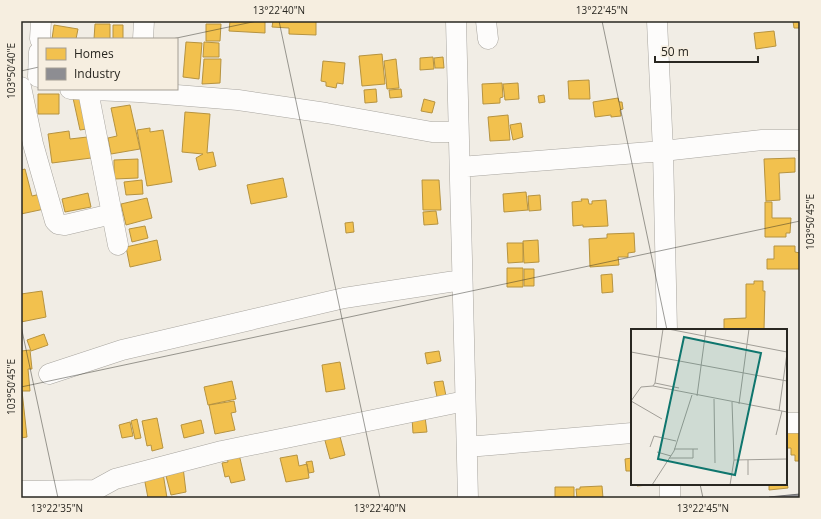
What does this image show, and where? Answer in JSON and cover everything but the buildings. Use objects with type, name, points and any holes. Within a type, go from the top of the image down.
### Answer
[{"type":"street","points":[[40,38],[41,21]]},
{"type":"street","points":[[143,38],[144,21]]},
{"type":"street","points":[[456,21],[468,498]]},
{"type":"street","points":[[657,21],[663,151],[667,329]]},
{"type":"street","points":[[33,75],[38,56]]},
{"type":"street","points":[[21,87],[33,144],[58,224],[65,224],[112,214]]},
{"type":"street","points":[[118,245],[112,214],[79,90],[139,91],[238,100],[326,113],[432,132],[458,132]]},
{"type":"street","points":[[460,167],[663,151],[762,140],[800,140]]},
{"type":"street","points":[[49,374],[122,350],[344,298],[462,280]]},
{"type":"street","points":[[21,491],[96,494],[115,479],[222,451],[465,401]]},
{"type":"street","points":[[787,423],[800,423]]},
{"type":"street","points":[[466,447],[631,433]]},
{"type":"street","points":[[670,485],[670,498]]}]
